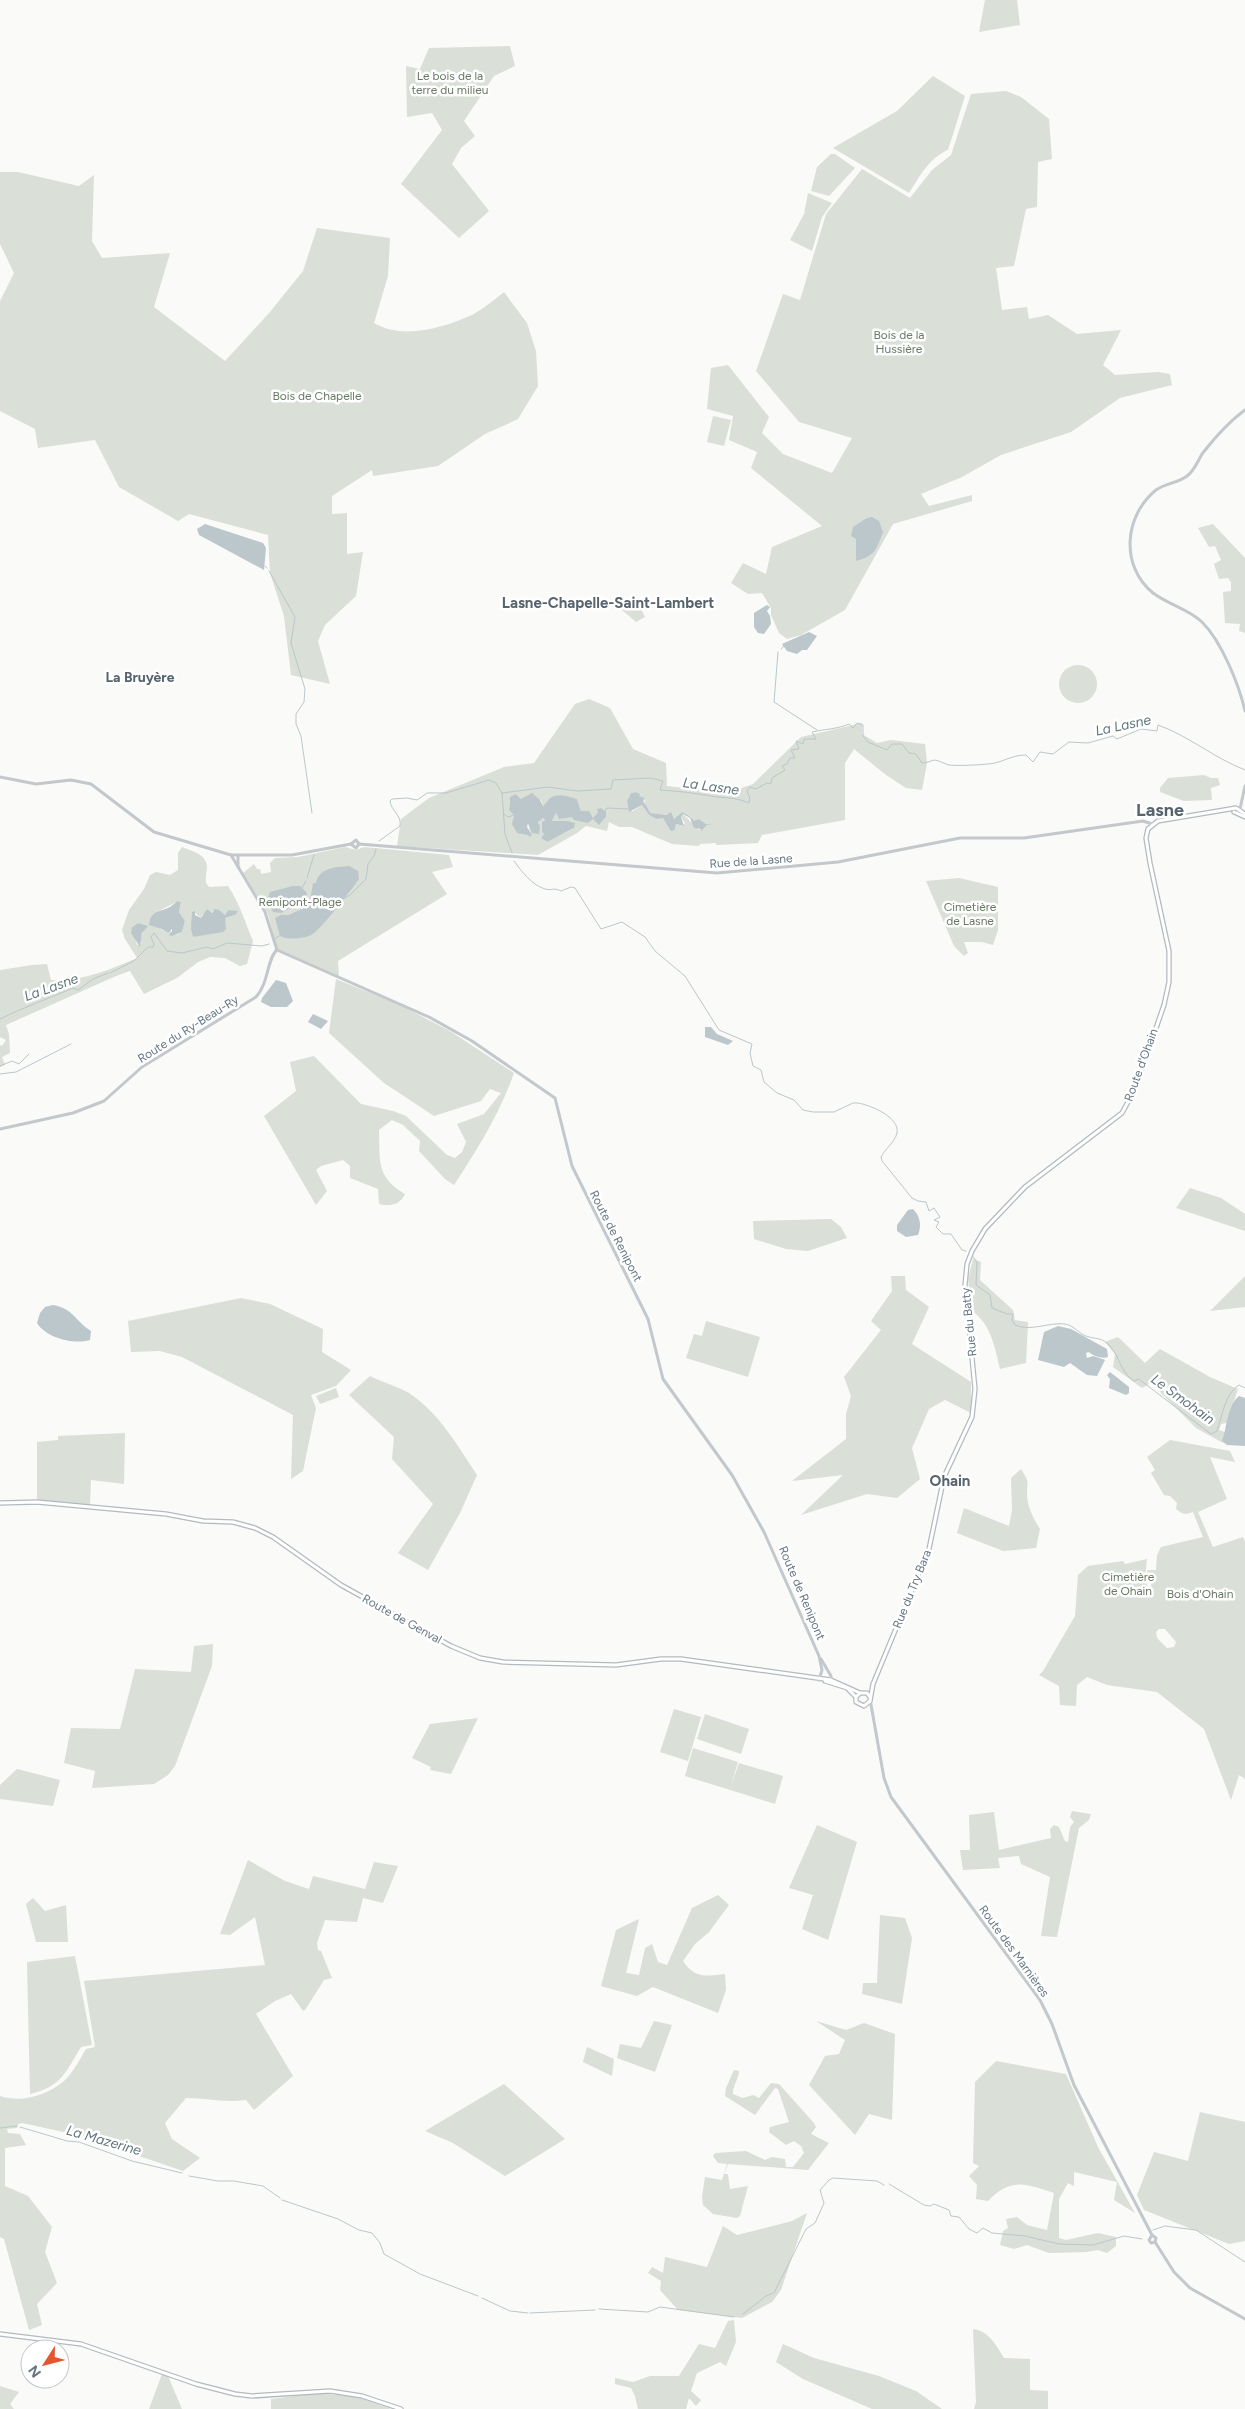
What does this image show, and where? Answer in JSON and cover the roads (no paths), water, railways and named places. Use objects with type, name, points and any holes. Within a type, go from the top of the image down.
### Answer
[{"type":"main road","points":[[1148,829],[1152,824],[1161,820],[1222,811],[1237,810],[1245,816]]},
{"type":"main road","name":"Route d'Ohain","points":[[975,1244],[985,1229],[1016,1195],[1042,1173],[1116,1119],[1133,1095],[1164,1005],[1170,975],[1168,945],[1147,842],[1148,829]]},
{"type":"main road","name":"Rue du Batty","points":[[975,1244],[967,1264],[965,1285],[974,1372],[975,1407]]},
{"type":"main road","name":"Rue du Try Bara","points":[[865,1706],[870,1698],[929,1549],[945,1474],[968,1428],[975,1407]]},
{"type":"main road","name":"Route de Genval","points":[[0,1503],[37,1502],[166,1514],[203,1522],[233,1522],[249,1526],[273,1537],[341,1585],[451,1646],[480,1658],[504,1662],[616,1664],[654,1659],[681,1659],[829,1681],[862,1693],[870,1698]]},
{"type":"main road","name":"Route de Genval","points":[[829,1681],[847,1688],[856,1697],[857,1704],[865,1706]]},
{"type":"main road","name":"Rue du Try Bara","points":[[856,1697],[874,1684]]},
{"type":"main road","points":[[0,2334],[81,2344],[213,2389],[243,2396],[330,2391],[362,2396],[401,2409]]},
{"type":"street","points":[[1245,410],[1201,456],[1188,476],[1158,489],[1142,505],[1132,526],[1130,541],[1132,558],[1140,578],[1152,592],[1194,616],[1210,631],[1236,683],[1245,711]]},
{"type":"street","points":[[0,777],[36,784],[71,780],[90,784],[154,832],[238,856],[238,869]]},
{"type":"street","points":[[1237,810],[1245,786]]},
{"type":"street","points":[[1140,822],[1148,829]]},
{"type":"street","name":"Rue de la Lasne","points":[[238,856],[298,855],[351,844],[355,848],[359,844],[717,873],[838,862],[960,838],[1024,838],[1140,822],[1152,824]]},
{"type":"street","points":[[231,855],[265,912],[276,950]]},
{"type":"street","name":"Route du Ry-Beau-Ry","points":[[0,1129],[73,1113],[110,1098],[142,1066],[256,997],[266,981],[272,955],[276,950]]},
{"type":"street","name":"Route de Renipont","points":[[276,950],[429,1017],[472,1041],[553,1096],[559,1108],[565,1143],[575,1174],[650,1325],[663,1379],[732,1475],[764,1532],[780,1564],[819,1656],[829,1673],[829,1681]]},
{"type":"street","name":"Route de Renipont","points":[[819,1656],[822,1670],[819,1680]]},
{"type":"street","name":"Route des Marnières","points":[[870,1698],[884,1778],[891,1798],[1040,2000],[1052,2024],[1074,2085],[1152,2236],[1156,2238],[1155,2242],[1174,2272],[1190,2288],[1204,2298],[1239,2314],[1245,2319]]},
{"type":"street","points":[[865,1706],[872,1711]]},
{"type":"waterway","points":[[269,571],[295,617],[291,643],[305,689],[304,702],[296,714],[296,724],[301,736],[312,813]]},
{"type":"waterway","points":[[781,649],[784,646]]},
{"type":"waterway","points":[[778,652],[774,702],[817,730]]},
{"type":"waterway","name":"La Lasne","points":[[379,841],[400,826],[399,819],[390,801],[392,799],[407,798],[417,800],[427,793],[446,793],[489,780],[496,783],[502,793],[548,787],[577,791],[611,789],[613,780],[650,778],[663,781],[660,790],[734,798],[749,803],[750,798],[747,791],[750,787],[756,789],[767,783],[771,784],[772,778],[785,770],[782,766],[787,764],[790,758],[795,758],[791,750],[799,749],[796,741],[803,744],[804,739],[816,739],[812,732],[849,724],[853,728],[857,723],[863,725],[863,736],[868,742],[887,750],[892,744],[902,744],[909,753],[916,754],[922,763],[934,760],[949,765],[979,765],[1026,755],[1033,762],[1040,752],[1053,754],[1069,742],[1088,743],[1113,736],[1117,739],[1141,729],[1157,731],[1158,725],[1245,770]]},
{"type":"waterway","name":"Le Smohain","points":[[502,793],[505,834],[512,853]]},
{"type":"waterway","points":[[605,811],[607,808],[628,809]]},
{"type":"waterway","points":[[504,814],[508,817],[514,815]]},
{"type":"waterway","name":"La Lasne","points":[[343,899],[350,895],[366,879],[368,864],[374,856],[376,849]]},
{"type":"waterway","points":[[307,878],[314,855]]},
{"type":"waterway","name":"Le Smohain","points":[[514,861],[528,878],[540,887],[561,891],[571,887],[575,888],[601,929],[622,922],[645,937],[655,951],[685,976],[719,1030],[752,1044],[750,1053],[753,1066],[761,1070],[764,1082],[777,1093],[794,1100],[803,1110],[834,1112],[853,1103],[858,1103],[870,1106],[889,1117],[897,1127],[897,1133],[881,1157],[882,1161],[912,1198],[926,1202],[929,1211],[934,1208],[940,1217],[934,1220],[939,1222],[936,1227],[943,1234],[951,1234],[962,1250],[966,1251]]},
{"type":"waterway","points":[[302,888],[306,881]]},
{"type":"waterway","name":"La Lasne","points":[[110,973],[134,961],[148,947],[153,947],[154,944],[151,937],[154,933],[167,951],[182,953],[207,947],[213,949],[227,943],[262,946],[269,944]]},
{"type":"waterway","name":"La Lasne","points":[[274,939],[281,935]]},
{"type":"waterway","name":"La Lasne","points":[[0,1019],[73,988],[78,990],[93,979],[108,973]]},
{"type":"waterway","points":[[0,1074],[16,1072],[71,1044]]},
{"type":"waterway","points":[[0,1066],[12,1061],[19,1064],[29,1054]]},
{"type":"waterway","name":"Le Smohain","points":[[973,1257],[977,1262],[976,1285],[990,1295],[992,1308],[1007,1314],[1013,1314],[1012,1320],[1015,1325],[1027,1328],[1059,1324],[1070,1325],[1085,1336],[1107,1343],[1129,1377],[1134,1381],[1139,1379]]},
{"type":"waterway","name":"Le Smohain","points":[[1140,1380],[1211,1434],[1217,1431],[1230,1394],[1239,1385],[1245,1388]]},
{"type":"waterway","name":"La Mazerine","points":[[0,2128],[17,2126]]},
{"type":"waterway","name":"La Mazerine","points":[[20,2127],[67,2141],[79,2142],[132,2161],[182,2173]]},
{"type":"waterway","name":"La Mazerine","points":[[189,2176],[263,2186],[280,2198]]},
{"type":"waterway","points":[[774,2293],[806,2229],[815,2223],[824,2203],[820,2190],[829,2180],[833,2178],[877,2181],[884,2185]]},
{"type":"waterway","points":[[889,2184],[924,2205],[930,2206],[934,2204],[949,2210],[951,2216],[959,2217],[969,2229],[977,2233],[983,2228],[992,2233],[1025,2236],[1059,2244],[1093,2245],[1124,2236],[1142,2239]]},
{"type":"waterway","points":[[282,2200],[338,2219],[359,2230],[372,2233],[380,2243],[384,2254],[420,2274],[478,2296]]},
{"type":"waterway","points":[[1153,2230],[1165,2226],[1196,2230],[1245,2262]]},
{"type":"waterway","points":[[743,2314],[766,2296],[773,2293]]},
{"type":"waterway","points":[[482,2298],[510,2311],[528,2313]]},
{"type":"waterway","points":[[599,2309],[648,2312],[660,2307],[734,2317]]},
{"type":"waterway","points":[[530,2313],[595,2310]]},
{"type":"district","name":"Lasne-Chapelle-Saint-Lambert","points":[[608,603]]},
{"type":"district","name":"La Bruyère","points":[[140,677]]},
{"type":"district","name":"Lasne","points":[[1160,810]]},
{"type":"district","name":"Ohain","points":[[950,1481]]},
{"type":"park label","name":"Le bois de la terre du milieu","points":[[450,83]]},
{"type":"park label","name":"Bois de la Hussière","points":[[899,342]]},
{"type":"park label","name":"Bois de Chapelle","points":[[317,396]]},
{"type":"park label","name":"Renipont-Plage","points":[[300,902]]},
{"type":"park label","name":"Cimetière de Lasne","points":[[970,914]]},
{"type":"park label","name":"Cimetière de Ohain","points":[[1128,1584]]},
{"type":"park label","name":"Bois d'Ohain","points":[[1200,1594]]}]
